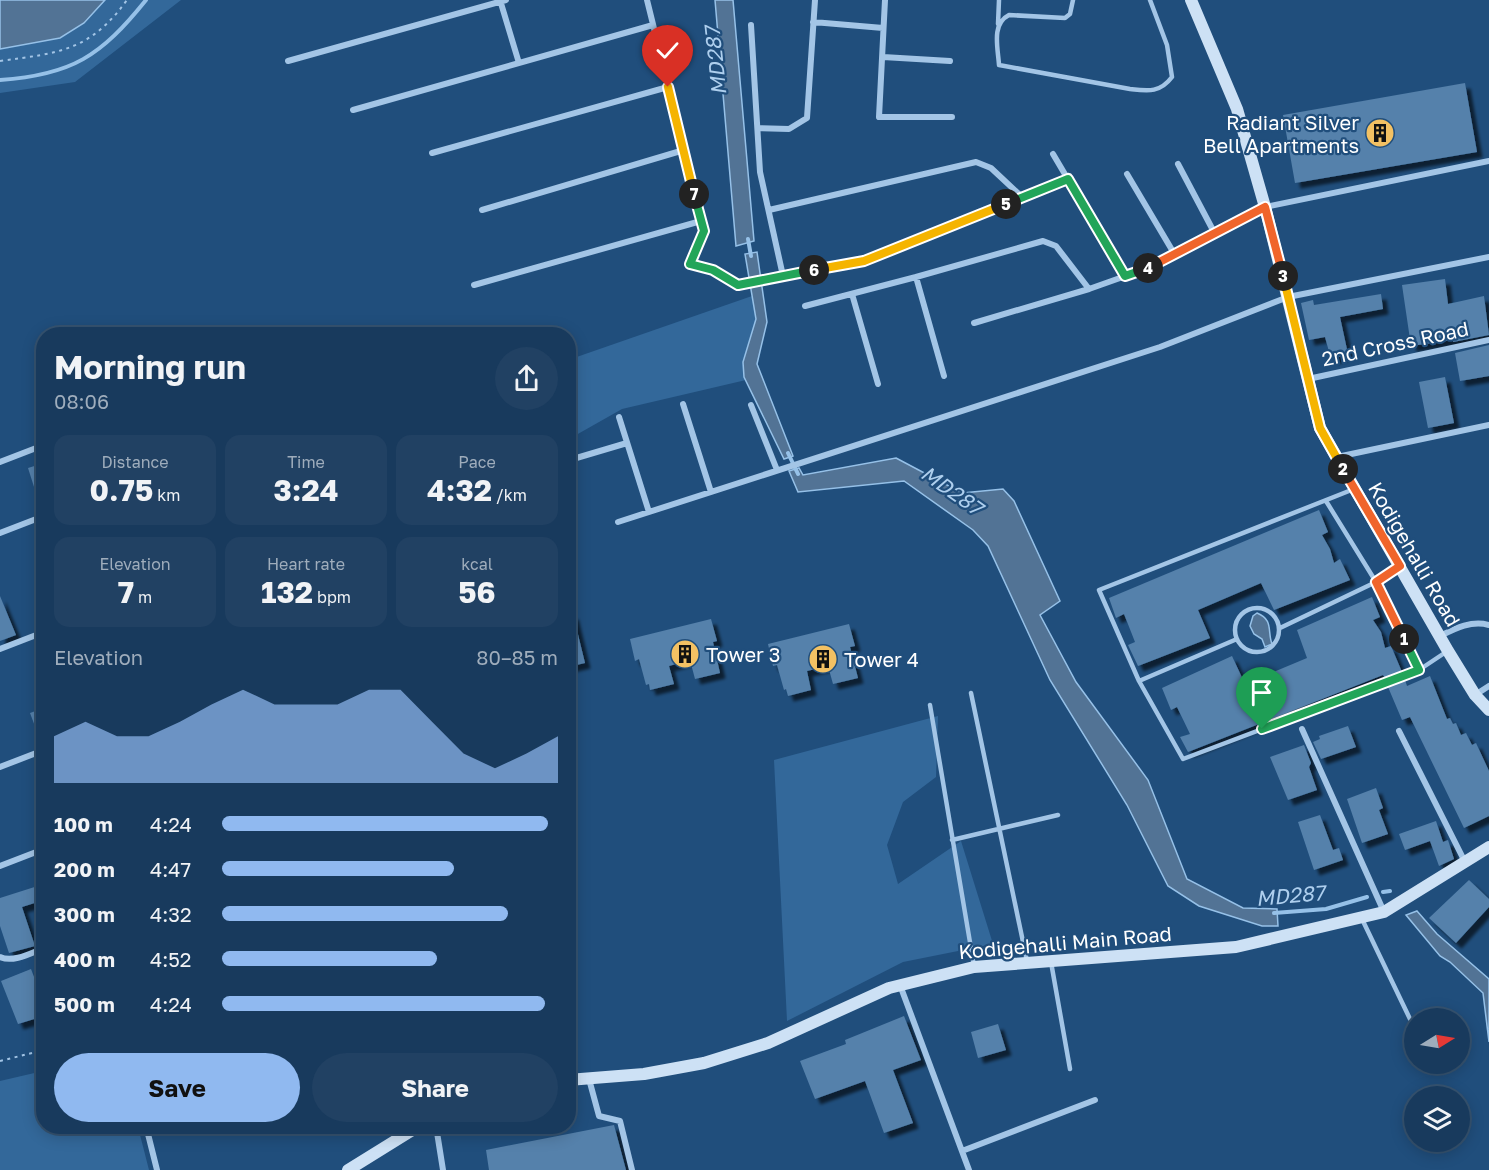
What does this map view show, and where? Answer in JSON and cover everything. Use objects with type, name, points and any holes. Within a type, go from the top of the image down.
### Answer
[{"type":"street","points":[[288,61],[502,0],[519,63]]},
{"type":"street","points":[[647,0],[704,231],[690,264],[713,270],[738,285],[864,261],[1068,179]]},
{"type":"street","points":[[758,128],[789,129],[807,118],[815,0]]},
{"type":"street","points":[[885,0],[879,117],[952,117]]},
{"type":"street","name":"Kodigehalli Road","points":[[1191,0],[1237,109],[1265,207],[1320,428],[1448,651],[1475,695],[1489,710]]},
{"type":"street","points":[[813,22],[883,28]]},
{"type":"street","points":[[353,110],[653,25]]},
{"type":"street","points":[[751,26],[760,172],[783,276]]},
{"type":"street","points":[[883,57],[950,61]]},
{"type":"street","points":[[432,153],[668,87]]},
{"type":"street","points":[[482,210],[684,150]]},
{"type":"street","points":[[1053,154],[1125,276]]},
{"type":"street","points":[[974,323],[1125,276],[1175,255],[1265,207],[1489,161]]},
{"type":"street","points":[[769,210],[976,162],[991,168],[1022,197]]},
{"type":"street","points":[[1178,164],[1215,234]]},
{"type":"street","points":[[1127,174],[1175,255]]},
{"type":"street","points":[[474,285],[701,221]]},
{"type":"street","points":[[805,306],[1043,241],[1056,246],[1089,289]]},
{"type":"street","points":[[618,522],[1160,346],[1288,297],[1489,256]]},
{"type":"street","points":[[916,277],[944,376]]},
{"type":"street","points":[[852,294],[878,384]]},
{"type":"street","name":"2nd Cross Road","points":[[1308,378],[1489,340]]},
{"type":"street","points":[[683,404],[711,492]]},
{"type":"street","points":[[752,405],[777,470]]},
{"type":"street","points":[[619,417],[649,512]]},
{"type":"street","points":[[1336,457],[1489,425]]},
{"type":"street","points":[[576,458],[627,443]]},
{"type":"street","points":[[0,462],[36,448]]},
{"type":"street","points":[[0,533],[36,519]]},
{"type":"street","points":[[1440,636],[1459,627],[1479,622],[1489,625]]},
{"type":"street","points":[[0,649],[36,635]]},
{"type":"street","points":[[1475,695],[1489,686]]},
{"type":"street","points":[[1302,729],[1384,912]]},
{"type":"street","points":[[1399,731],[1465,863]]},
{"type":"street","points":[[0,767],[36,753]]},
{"type":"street","name":"Kodigehalli Main Road","points":[[576,1080],[644,1074],[704,1063],[768,1043],[900,985],[974,967],[1236,947],[1384,912],[1489,847]]},
{"type":"street","points":[[0,866],[36,852]]},
{"type":"street","points":[[0,957],[6,960],[36,951]]},
{"type":"street","points":[[900,985],[969,1170]]},
{"type":"street","points":[[589,1079],[599,1116],[620,1121],[632,1170]]},
{"type":"street","points":[[962,1151],[1095,1100]]},
{"type":"street","points":[[148,1134],[157,1170]]},
{"type":"street","points":[[354,1168],[407,1134]]},
{"type":"street","points":[[437,1134],[443,1170]]},
{"type":"lane","points":[[999,0],[997,27],[999,65],[1149,92],[1164,88],[1172,77],[1167,45],[1150,0]]},
{"type":"lane","points":[[997,27],[1001,19],[1009,15],[1065,18],[1070,14],[1073,0]]},
{"type":"lane","points":[[1355,489],[1099,590],[1139,681],[1183,759],[1419,670],[1448,651]]},
{"type":"lane","points":[[1326,501],[1376,582],[1419,670]]},
{"type":"lane","points":[[1280,628],[1376,582],[1400,566]]},
{"type":"lane","points":[[1256,607],[1274,615],[1280,628],[1275,643],[1263,652],[1248,650],[1237,639],[1238,618],[1256,607]]},
{"type":"lane","points":[[1139,681],[1237,639]]},
{"type":"lane","points":[[971,693],[1028,963]]},
{"type":"lane","points":[[930,705],[974,967]]},
{"type":"lane","points":[[952,840],[1058,814]]},
{"type":"lane","points":[[1361,917],[1405,1008]]},
{"type":"lane","points":[[1050,961],[1070,1069]]},
{"type":"path","points":[[0,61],[66,49],[96,36],[128,0]]},
{"type":"path","points":[[0,1061],[36,1052]]},
{"type":"shaded area","points":[[105,0],[181,0],[75,82],[0,93],[0,49],[61,38],[84,23]]},
{"type":"shaded area","points":[[752,296],[756,319],[743,362],[746,380],[622,409],[576,435],[576,357]]},
{"type":"shaded area","points":[[938,716],[936,777],[903,802],[887,845],[898,884],[961,841],[993,944],[903,962],[787,1021],[774,760]]},
{"type":"shaded area","points":[[36,1073],[36,1134],[140,1134],[149,1170],[0,1170],[0,1081]]},
{"type":"water","points":[[0,0],[105,0],[84,23],[60,38],[0,49]]},
{"type":"water","points":[[715,0],[733,0],[754,241],[736,246]]},
{"type":"water","points":[[757,252],[767,322],[757,364],[793,456],[784,459],[744,377],[743,362],[756,319],[745,254]]},
{"type":"water","points":[[896,458],[962,493],[1003,489],[1014,501],[1060,601],[1040,615],[1076,682],[1148,780],[1187,879],[1243,908],[1277,909],[1278,926],[1262,926],[1199,906],[1168,886],[1127,805],[1050,680],[988,546],[973,530],[904,481],[798,492],[789,471],[799,468],[803,475]]},
{"type":"water","points":[[1257,613],[1266,619],[1269,626],[1272,644],[1265,647],[1262,639],[1254,634],[1250,626],[1253,616]]},
{"type":"water","points":[[1417,911],[1437,934],[1489,979],[1489,1042],[1483,993],[1450,962],[1440,956],[1406,915]]},
{"type":"building","name":"Radiant Silver Bell Apartments","points":[[1465,83],[1477,152],[1295,183],[1283,115]]},
{"type":"building","points":[[1445,279],[1448,304],[1484,296],[1489,335],[1453,342],[1453,340],[1411,346],[1402,285]]},
{"type":"building","points":[[1381,294],[1383,309],[1340,317],[1348,354],[1331,359],[1325,337],[1309,340],[1301,303],[1313,300],[1314,305]]},
{"type":"building","points":[[1489,345],[1489,376],[1460,381],[1455,353]]},
{"type":"building","points":[[1445,377],[1454,423],[1428,428],[1419,382]]},
{"type":"building","points":[[36,466],[36,490],[35,490],[28,468]]},
{"type":"building","points":[[1319,510],[1328,532],[1322,535],[1330,549],[1334,563],[1340,559],[1350,580],[1274,610],[1261,583],[1198,610],[1210,638],[1138,666],[1128,645],[1135,642],[1124,614],[1116,618],[1109,598]]},
{"type":"building","points":[[0,596],[16,635],[0,641]]},
{"type":"building","points":[[1372,597],[1380,617],[1373,620],[1381,632],[1385,648],[1391,646],[1402,672],[1385,678],[1383,675],[1188,752],[1180,737],[1190,734],[1177,707],[1171,710],[1162,688],[1232,656],[1245,684],[1307,658],[1297,630]]},
{"type":"building","name":"Tower 3","points":[[711,619],[717,641],[713,642],[720,673],[695,679],[690,660],[669,666],[674,684],[650,690],[649,684],[646,685],[639,659],[635,661],[630,639]]},
{"type":"building","name":"Tower 4","points":[[849,624],[855,646],[850,647],[858,678],[833,684],[828,666],[807,671],[811,690],[788,696],[777,665],[773,666],[768,644]]},
{"type":"building","points":[[576,626],[585,663],[576,665]]},
{"type":"building","points":[[1430,676],[1447,719],[1450,718],[1453,724],[1456,723],[1461,735],[1466,733],[1472,745],[1476,743],[1489,771],[1489,816],[1464,828],[1410,717],[1402,720],[1388,687],[1405,680],[1407,686]]},
{"type":"building","points":[[36,711],[36,729],[30,713]]},
{"type":"building","points":[[1348,726],[1356,747],[1321,759],[1313,742],[1320,739],[1319,736]]},
{"type":"building","points":[[1304,745],[1317,790],[1288,800],[1270,757]]},
{"type":"building","points":[[1376,788],[1383,808],[1379,810],[1388,834],[1362,843],[1347,799]]},
{"type":"building","points":[[1320,815],[1333,850],[1339,848],[1343,860],[1314,870],[1298,822]]},
{"type":"building","points":[[1436,821],[1443,842],[1448,840],[1454,859],[1439,866],[1430,841],[1405,850],[1399,834]]},
{"type":"building","points":[[1469,880],[1489,899],[1489,907],[1456,943],[1429,918]]},
{"type":"building","points":[[36,887],[36,903],[22,907],[35,946],[9,953],[0,926],[0,898]]},
{"type":"building","points":[[31,969],[36,982],[36,1018],[18,1024],[1,981]]},
{"type":"building","points":[[904,1016],[921,1060],[893,1070],[913,1123],[884,1133],[865,1081],[815,1099],[800,1061],[846,1044],[845,1040]]},
{"type":"building","points":[[998,1024],[1006,1050],[978,1058],[971,1032]]},
{"type":"building","points":[[614,1125],[626,1170],[489,1170],[486,1150]]},
{"type":"waterway","points":[[0,80],[47,73],[83,59],[99,49],[114,35],[146,0]]},
{"type":"waterway","name":"MD287","points":[[748,239],[751,256]]},
{"type":"waterway","name":"MD287","points":[[788,453],[798,474]]},
{"type":"waterway","name":"MD287","points":[[1383,892],[1390,891]]},
{"type":"waterway","name":"MD287","points":[[1274,913],[1326,909],[1367,897]]},
{"type":"place","name":"Radiant Silver Bell Apartments","points":[[1380,133]]},
{"type":"place","name":"Tower 3","points":[[685,654]]},
{"type":"place","name":"Tower 4","points":[[823,659]]},
{"type":"route","points":[[668,87],[704,231],[690,264],[713,270],[738,285],[864,261],[1068,179],[1125,276],[1151,267],[1265,207],[1320,428],[1400,566],[1376,582],[1419,670],[1262,729]]}]
